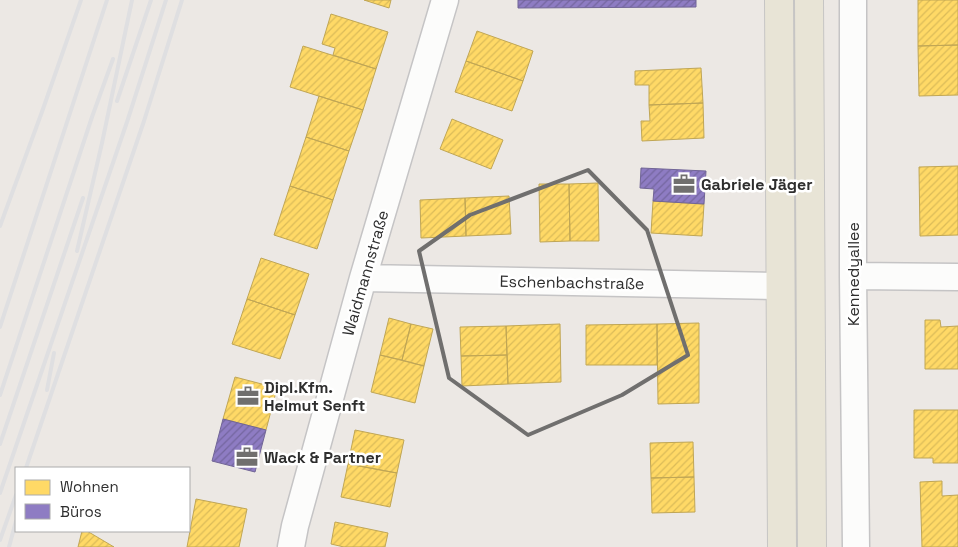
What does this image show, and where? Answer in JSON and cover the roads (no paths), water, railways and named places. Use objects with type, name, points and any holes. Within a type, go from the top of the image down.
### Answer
[{"type":"main road","points":[[779,0],[782,547]]},
{"type":"main road","points":[[809,0],[812,547]]},
{"type":"street","name":"Waidmannstraße","points":[[291,547],[363,278],[445,0]]},
{"type":"street","name":"Kennedyallee","points":[[853,0],[853,276],[856,547]]},
{"type":"street","points":[[853,276],[958,277]]},
{"type":"street","name":"Eschenbachstraße","points":[[363,278],[780,286]]},
{"type":"railway","points":[[0,226],[81,0]]},
{"type":"railway","points":[[0,327],[107,0]]},
{"type":"railway","points":[[77,251],[132,0]]},
{"type":"railway","points":[[117,101],[151,0]]},
{"type":"railway","points":[[0,493],[128,119],[166,0]]},
{"type":"railway","points":[[26,467],[144,121],[182,0]]},
{"type":"railway","points":[[0,395],[113,59]]},
{"type":"railway","points":[[0,444],[83,198]]},
{"type":"railway","points":[[47,390],[54,353]]},
{"type":"railway","points":[[0,540],[15,498]]},
{"type":"railway","points":[[9,547],[15,525]]},
{"type":"place","name":"Gabriele Jäger","points":[[684,184]]},
{"type":"place","name":"Dipl.Kfm. Helmut Senft","points":[[248,396]]},
{"type":"place","name":"Wack & Partner","points":[[247,457]]}]
